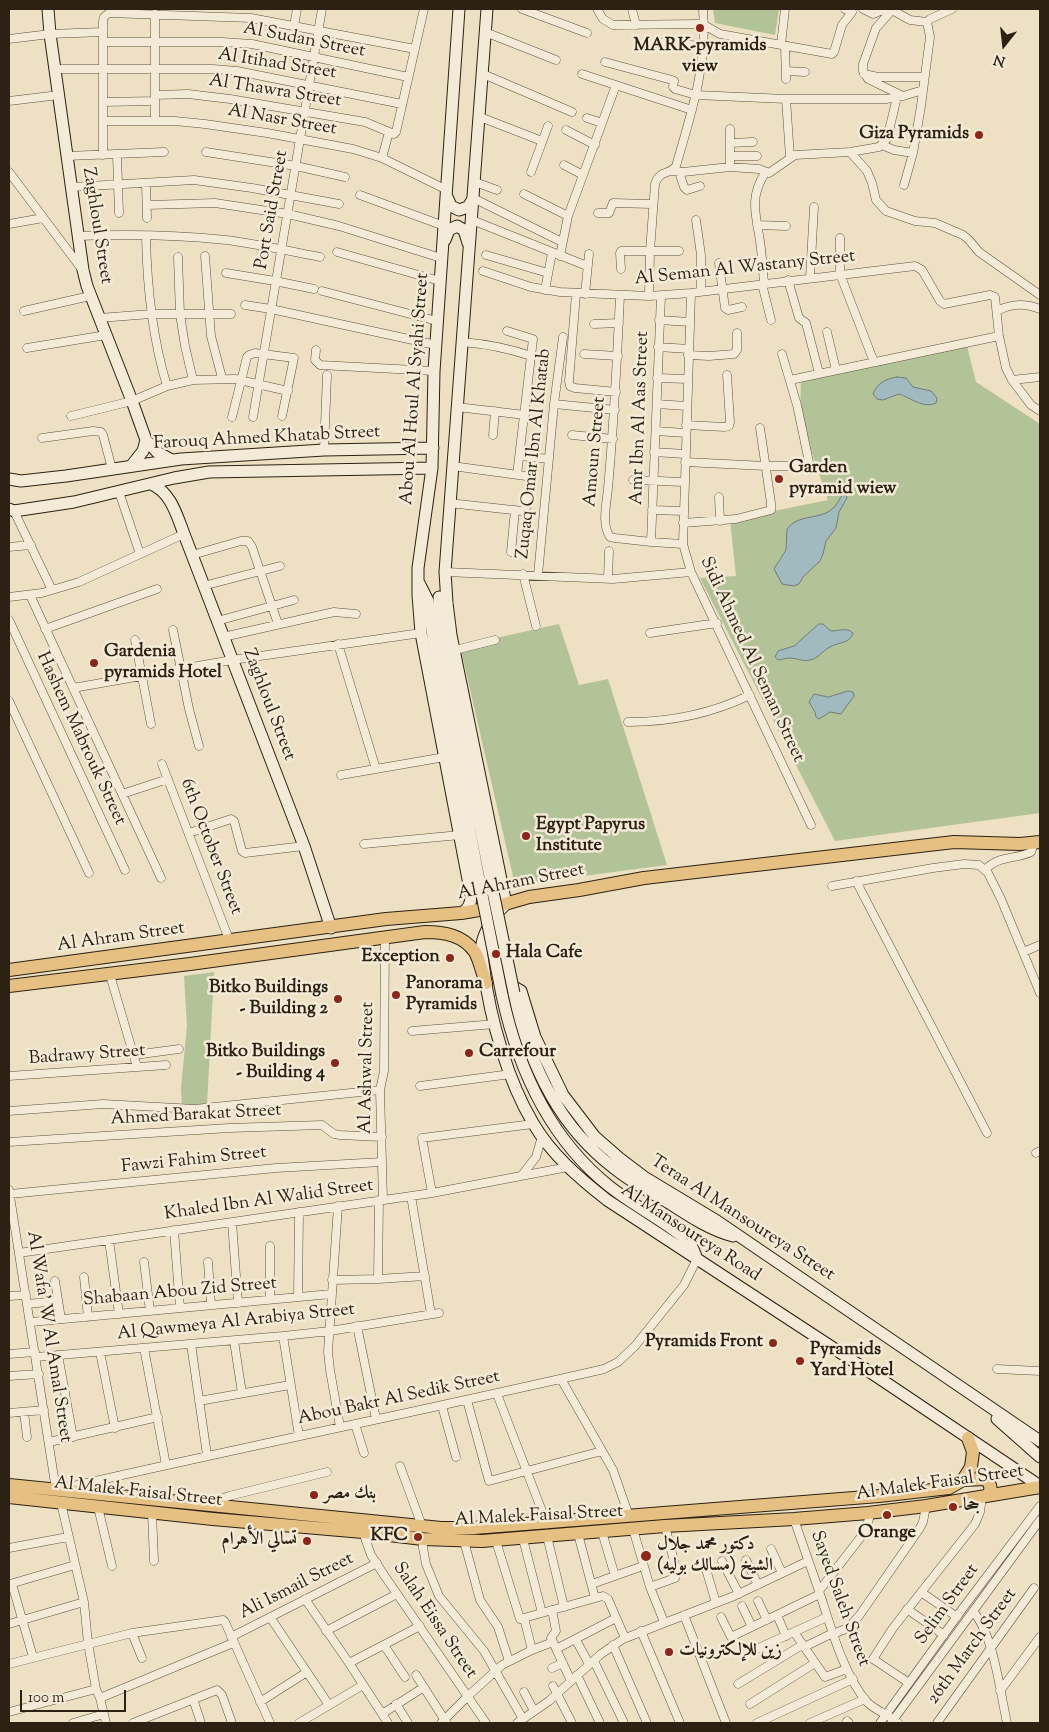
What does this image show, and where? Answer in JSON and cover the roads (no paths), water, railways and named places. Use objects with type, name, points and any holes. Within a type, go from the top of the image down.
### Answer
[{"type":"main road","name":"Zaghloul Street","points":[[48,9],[82,270],[90,296],[146,440],[157,452],[172,460]]},
{"type":"main road","name":"Abou Al Houl Al Syahi Street","points":[[459,9],[437,321],[432,468],[418,582],[421,633],[471,895]]},
{"type":"main road","points":[[461,913],[469,906],[471,895],[477,900],[485,902],[505,898],[446,604],[445,572],[487,9]]},
{"type":"main road","points":[[447,192],[451,206],[459,210],[468,207],[473,198]]},
{"type":"main road","points":[[443,244],[449,230],[457,226],[461,227],[466,233],[469,247]]},
{"type":"main road","points":[[132,465],[140,456],[146,440]]},
{"type":"main road","points":[[403,448],[408,461],[403,468]]},
{"type":"main road","name":"Farouq Ahmed Khatab Street","points":[[9,479],[21,481],[44,479],[172,460],[324,450],[433,448]]},
{"type":"main road","name":"Farouq Ahmed Khatab Street","points":[[10,510],[74,502],[174,478],[220,471],[432,468]]},
{"type":"main road","points":[[168,497],[174,478]]},
{"type":"main road","name":"Zaghloul Street","points":[[152,484],[163,490],[168,497],[184,534],[304,846],[331,928]]},
{"type":"main road","points":[[445,572],[439,592],[441,627],[519,1019],[538,1072],[554,1101],[572,1127],[613,1168],[636,1184],[707,1226],[722,1233],[742,1238]]},
{"type":"main road","points":[[418,582],[428,601],[433,637],[508,1023],[524,1069],[548,1118],[577,1156],[611,1188],[687,1240],[697,1259]]},
{"type":"main road","name":"Al Ahram Street","points":[[9,970],[386,920],[461,913],[505,898],[579,890],[644,878],[945,843],[1037,843]]},
{"type":"main road","name":"Al Mansoureya Road","points":[[505,898],[492,919],[483,941],[482,951],[486,983],[495,1024],[511,1074],[533,1124],[568,1167],[607,1200],[1040,1487]]},
{"type":"main road","name":"Al Ahram Street","points":[[9,986],[114,974],[425,932],[441,932],[454,935],[467,944],[475,953],[486,983]]},
{"type":"main road","points":[[147,952],[144,956],[144,964],[150,969]]},
{"type":"main road","points":[[114,974],[121,965],[117,956]]},
{"type":"main road","name":"Teraa Al Mansoureya Street","points":[[489,997],[494,990],[501,986],[514,987],[521,991],[535,1037],[554,1080],[573,1110],[595,1136],[619,1158],[644,1176],[695,1206],[1040,1441]]},
{"type":"main road","points":[[980,1400],[993,1415],[1040,1457]]},
{"type":"main road","name":"Al Malek Faisal Street","points":[[9,1485],[217,1506],[244,1515],[423,1539],[496,1541],[523,1539],[547,1530],[629,1516],[900,1494],[950,1488],[963,1480],[971,1467],[973,1460],[968,1438]]},
{"type":"main road","points":[[963,1480],[986,1480],[990,1485],[990,1490],[985,1495]]},
{"type":"main road","name":"Al Malek Faisal Street","points":[[9,1497],[213,1519],[244,1515],[422,1526],[547,1530],[578,1534],[665,1526],[868,1513],[926,1506],[1040,1487]]},
{"type":"main road","points":[[213,1519],[218,1514],[217,1506]]},
{"type":"street","points":[[294,26],[297,9]]},
{"type":"street","name":"Port Said Street","points":[[253,417],[322,9]]},
{"type":"street","points":[[382,158],[389,132],[394,134],[396,132],[424,9]]},
{"type":"street","points":[[522,9],[587,33]]},
{"type":"street","points":[[597,9],[603,19],[617,25],[698,24],[704,25],[720,34],[831,54],[834,53],[842,25],[850,10]]},
{"type":"street","points":[[632,9],[636,25]]},
{"type":"street","points":[[700,186],[689,190],[685,188],[675,171],[696,95],[704,46],[703,9]]},
{"type":"street","points":[[785,9],[783,46],[786,75],[805,72]]},
{"type":"street","points":[[863,9],[873,14],[890,9],[910,20],[927,22],[952,9]]},
{"type":"street","points":[[890,9],[873,34],[863,64],[864,74],[875,83],[900,97]]},
{"type":"street","points":[[103,155],[103,32],[104,17],[109,13],[240,17],[319,30],[414,49]]},
{"type":"street","points":[[155,14],[155,121]]},
{"type":"street","points":[[904,185],[912,153],[923,90],[930,37],[927,22]]},
{"type":"street","points":[[9,39],[50,34],[103,32]]},
{"type":"street","points":[[485,32],[556,60]]},
{"type":"street","name":"Al Sudan Street","points":[[103,42],[222,42],[252,44],[408,77]]},
{"type":"street","points":[[662,43],[704,46]]},
{"type":"street","points":[[605,62],[672,80],[674,81],[673,87],[675,90],[696,95],[786,99],[877,99],[900,97],[923,90]]},
{"type":"street","name":"Al Itihad Street","points":[[55,69],[213,69],[237,71],[310,84],[402,104]]},
{"type":"street","points":[[483,74],[572,112]]},
{"type":"street","points":[[582,74],[692,110]]},
{"type":"street","points":[[864,74],[878,77],[924,77]]},
{"type":"street","points":[[545,290],[548,273],[562,242],[568,216],[616,85]]},
{"type":"street","points":[[9,101],[59,95]]},
{"type":"street","name":"Al Thawra Street","points":[[103,102],[210,96],[365,122],[389,132]]},
{"type":"street","points":[[649,296],[652,204],[657,177],[660,174],[730,167],[759,169],[765,173],[770,173],[790,157],[798,155],[876,149],[887,139],[900,97]]},
{"type":"street","points":[[786,99],[790,157]]},
{"type":"street","points":[[480,116],[542,142]]},
{"type":"street","points":[[588,118],[602,123]]},
{"type":"street","name":"Al Nasr Street","points":[[103,121],[155,121],[205,124],[352,149],[382,158],[447,192]]},
{"type":"street","points":[[531,172],[548,126]]},
{"type":"street","points":[[730,129],[730,167]]},
{"type":"street","points":[[566,130],[595,145]]},
{"type":"street","points":[[730,143],[753,142]]},
{"type":"street","points":[[882,145],[894,150],[912,153]]},
{"type":"street","points":[[67,156],[164,152]]},
{"type":"street","points":[[206,152],[296,166],[345,177]]},
{"type":"street","points":[[850,152],[867,171],[876,200],[886,211],[914,221],[936,224],[964,235],[979,252],[1040,295]]},
{"type":"street","points":[[117,155],[118,213]]},
{"type":"street","points":[[730,156],[757,156]]},
{"type":"street","points":[[564,165],[583,176]]},
{"type":"street","points":[[765,173],[756,191],[755,214],[761,243],[763,284],[772,320]]},
{"type":"street","points":[[10,176],[82,270]]},
{"type":"street","points":[[71,187],[186,180],[204,181],[338,204]]},
{"type":"street","points":[[474,182],[497,190]]},
{"type":"street","points":[[146,183],[147,218]]},
{"type":"street","points":[[524,194],[568,216]]},
{"type":"street","points":[[360,195],[444,226]]},
{"type":"street","points":[[473,198],[562,242]]},
{"type":"street","points":[[147,205],[176,206],[215,203],[288,214],[339,226],[442,258]]},
{"type":"street","points":[[598,213],[609,213],[613,203],[652,204]]},
{"type":"street","points":[[810,278],[814,207]]},
{"type":"street","points":[[9,224],[43,218]]},
{"type":"street","points":[[472,220],[556,255],[588,266]]},
{"type":"street","points":[[696,220],[701,255],[701,291]]},
{"type":"street","points":[[757,225],[786,226]]},
{"type":"street","points":[[78,236],[108,234],[228,240],[320,257]]},
{"type":"street","points":[[146,236],[151,314],[155,340],[167,386]]},
{"type":"street","points":[[840,238],[840,274],[874,362]]},
{"type":"street","points":[[621,269],[621,251],[679,251]]},
{"type":"street","points":[[337,252],[440,281]]},
{"type":"street","points":[[486,254],[548,273]]},
{"type":"street","points":[[584,294],[589,254]]},
{"type":"street","points":[[205,256],[212,342],[222,378]]},
{"type":"street","points":[[178,257],[180,314],[193,380]]},
{"type":"street","points":[[719,263],[726,309],[742,307]]},
{"type":"street","name":"Al Seman Al Wastany Street","points":[[483,271],[545,290],[576,294],[661,296],[913,266],[922,270],[940,301],[944,304],[990,295],[996,299],[997,311]]},
{"type":"street","points":[[226,273],[318,290],[437,321]]},
{"type":"street","points":[[788,280],[799,317],[806,323],[820,373]]},
{"type":"street","name":"Sidi Ahmed Al Seman Street","points":[[691,293],[683,544],[691,572],[717,623],[811,825]]},
{"type":"street","points":[[576,294],[570,386],[616,392]]},
{"type":"street","points":[[24,311],[90,296]]},
{"type":"street","name":"Amoun Street","points":[[620,296],[615,410],[606,512],[607,533],[615,538],[683,544]]},
{"type":"street","name":"Amr Ibn Al Aas Street","points":[[651,542],[661,296]]},
{"type":"street","points":[[1039,411],[1031,405],[1012,380],[1005,364],[999,336],[997,311],[1007,306],[1018,304],[1040,309]]},
{"type":"street","points":[[245,305],[436,345]]},
{"type":"street","points":[[99,318],[151,314],[231,314]]},
{"type":"street","points":[[659,320],[690,322]]},
{"type":"street","points":[[594,324],[619,323]]},
{"type":"street","points":[[507,332],[533,338],[517,475]]},
{"type":"street","points":[[827,332],[836,370]]},
{"type":"street","points":[[658,347],[714,356],[734,354],[737,350],[737,333]]},
{"type":"street","points":[[27,348],[106,335]]},
{"type":"street","points":[[790,380],[999,336]]},
{"type":"street","name":"Zuqaq Omar Ibn Al Khatab","points":[[538,575],[562,337]]},
{"type":"street","points":[[462,342],[509,348],[531,356]]},
{"type":"street","points":[[316,350],[315,360],[320,365],[434,372]]},
{"type":"street","points":[[232,417],[249,355],[264,354],[294,358],[282,416]]},
{"type":"street","points":[[584,354],[618,356]]},
{"type":"street","points":[[654,452],[685,458],[766,466],[805,467],[809,464],[797,405],[782,354]]},
{"type":"street","points":[[324,450],[327,375]]},
{"type":"street","points":[[656,431],[725,428],[729,426],[728,375]]},
{"type":"street","points":[[1012,380],[1040,377]]},
{"type":"street","points":[[71,416],[132,401],[167,386],[193,380],[222,378],[242,380],[288,391]]},
{"type":"street","points":[[658,378],[688,379]]},
{"type":"street","points":[[554,404],[615,410]]},
{"type":"street","points":[[656,404],[686,406]]},
{"type":"street","points":[[457,406],[524,415]]},
{"type":"street","points":[[493,435],[495,412]]},
{"type":"street","points":[[683,523],[720,521],[751,516],[771,510],[772,506],[760,428]]},
{"type":"street","points":[[42,438],[93,431],[101,432],[112,469]]},
{"type":"street","points":[[572,435],[613,439]]},
{"type":"street","points":[[520,456],[549,459]]},
{"type":"street","points":[[452,466],[526,476]]},
{"type":"street","points":[[633,480],[684,482]]},
{"type":"street","points":[[119,492],[140,554]]},
{"type":"street","points":[[719,497],[720,521]]},
{"type":"street","points":[[449,502],[524,510],[527,499]]},
{"type":"street","points":[[10,510],[31,545],[52,590]]},
{"type":"street","points":[[511,552],[515,510]]},
{"type":"street","points":[[652,510],[684,511]]},
{"type":"street","points":[[9,597],[30,595],[79,582],[184,534]]},
{"type":"street","points":[[192,556],[241,541],[248,541],[252,546],[278,624]]},
{"type":"street","points":[[9,547],[31,545]]},
{"type":"street","points":[[608,578],[609,551]]},
{"type":"street","points":[[203,586],[280,566]]},
{"type":"street","points":[[445,572],[608,578],[633,578],[691,572]]},
{"type":"street","points":[[523,574],[536,626]]},
{"type":"street","points":[[45,628],[156,589]]},
{"type":"street","points":[[30,595],[161,878]]},
{"type":"street","points":[[217,621],[294,600]]},
{"type":"street","points":[[223,637],[334,612],[356,614]]},
{"type":"street","name":"Hashem Mabrouk Street","points":[[9,620],[125,870]]},
{"type":"street","points":[[650,633],[717,623]]},
{"type":"street","points":[[174,630],[199,746]]},
{"type":"street","points":[[73,688],[181,668],[421,633]]},
{"type":"street","points":[[135,640],[151,724]]},
{"type":"street","points":[[455,650],[496,640]]},
{"type":"street","points":[[338,644],[376,769]]},
{"type":"street","points":[[628,722],[656,721],[691,716],[750,696]]},
{"type":"street","points":[[9,701],[89,873]]},
{"type":"street","points":[[341,775],[445,757]]},
{"type":"street","name":"6th October Street","points":[[162,764],[230,942]]},
{"type":"street","points":[[122,794],[168,779]]},
{"type":"street","points":[[189,833],[231,818],[234,821],[244,853],[304,846]]},
{"type":"street","points":[[364,844],[460,835]]},
{"type":"street","points":[[985,870],[998,860],[1031,852],[1037,843]]},
{"type":"street","points":[[832,886],[964,864],[980,865],[985,870],[1001,899],[1040,993]]},
{"type":"street","points":[[856,881],[987,1134]]},
{"type":"street","name":"Al Ashwal Street","points":[[378,1279],[382,1162],[380,1090],[384,1071],[385,938]]},
{"type":"street","points":[[1023,952],[1040,945]]},
{"type":"street","points":[[114,974],[138,1067]]},
{"type":"street","points":[[412,1031],[495,1024]]},
{"type":"street","points":[[134,1055],[179,1049]]},
{"type":"street","name":"Badrawy Street","points":[[9,1076],[166,1065]]},
{"type":"street","points":[[420,1086],[511,1074]]},
{"type":"street","points":[[9,1111],[103,1104],[195,1109],[380,1090]]},
{"type":"street","points":[[432,1193],[422,1138],[533,1124]]},
{"type":"street","name":"Ahmed Barakat Street","points":[[9,1142],[220,1129],[322,1125],[334,1134],[382,1136]]},
{"type":"street","points":[[522,1175],[536,1157],[542,1136]]},
{"type":"street","name":"Fawzi Fahim Street","points":[[9,1192],[276,1168],[382,1162]]},
{"type":"street","name":"Khaled Ibn Al Walid Street","points":[[9,1246],[18,1249],[109,1240],[432,1193],[568,1167]]},
{"type":"street","name":"Al Wafa' W Al Amal Street","points":[[9,1192],[56,1490]]},
{"type":"street","points":[[332,1280],[425,1276],[411,1196]]},
{"type":"street","points":[[338,1206],[328,1352],[340,1427]]},
{"type":"street","points":[[298,1212],[298,1297]]},
{"type":"street","points":[[232,1222],[238,1303]]},
{"type":"street","points":[[174,1230],[180,1308]]},
{"type":"street","points":[[109,1240],[119,1314]]},
{"type":"street","points":[[270,1246],[270,1299]]},
{"type":"street","name":"Abou Bakr Al Sedik Street","points":[[56,1490],[206,1455],[442,1406],[604,1369],[624,1358],[635,1346],[684,1285],[697,1259]]},
{"type":"street","points":[[144,1262],[150,1311]]},
{"type":"street","points":[[208,1262],[211,1305]]},
{"type":"street","name":"Al Qawmeya Al Arabiya Street","points":[[9,1354],[58,1355],[234,1341],[330,1331],[435,1313],[425,1276]]},
{"type":"street","points":[[84,1277],[88,1317]]},
{"type":"street","points":[[54,1281],[60,1319]]},
{"type":"street","name":"Shabaan Abou Zid Street","points":[[31,1322],[331,1294]]},
{"type":"street","points":[[9,1296],[26,1295]]},
{"type":"street","points":[[27,1304],[58,1300]]},
{"type":"street","points":[[358,1326],[376,1419]]},
{"type":"street","points":[[283,1336],[299,1436]]},
{"type":"street","points":[[234,1341],[242,1394]]},
{"type":"street","points":[[191,1344],[206,1455]]},
{"type":"street","points":[[144,1348],[166,1465]]},
{"type":"street","points":[[100,1352],[115,1428]]},
{"type":"street","points":[[58,1355],[72,1437]]},
{"type":"street","points":[[997,1369],[1040,1371]]},
{"type":"street","points":[[9,1376],[39,1374]]},
{"type":"street","points":[[561,1379],[616,1478],[629,1516]]},
{"type":"street","points":[[199,1401],[290,1384]]},
{"type":"street","points":[[497,1394],[527,1471],[547,1530],[564,1607]]},
{"type":"street","points":[[467,1400],[489,1481],[602,1451]]},
{"type":"street","points":[[442,1406],[456,1458]]},
{"type":"street","points":[[9,1413],[44,1410]]},
{"type":"street","points":[[24,1412],[27,1437]]},
{"type":"street","points":[[49,1442],[158,1417]]},
{"type":"street","points":[[355,1424],[364,1452]]},
{"type":"street","points":[[400,1466],[422,1526]]},
{"type":"street","points":[[217,1506],[219,1500],[229,1496],[327,1472]]},
{"type":"street","points":[[909,1683],[873,1659],[884,1640],[907,1609],[975,1524],[985,1495]]},
{"type":"street","points":[[61,1503],[84,1602],[88,1644],[96,1688],[106,1723]]},
{"type":"street","points":[[738,1684],[803,1646],[848,1628],[859,1616],[920,1528],[926,1506]]},
{"type":"street","name":"Selim Street","points":[[888,1721],[909,1683],[1040,1506]]},
{"type":"street","points":[[98,1507],[112,1566]]},
{"type":"street","points":[[152,1513],[154,1561]]},
{"type":"street","points":[[722,1617],[731,1637],[819,1592],[864,1534],[869,1519],[868,1513]]},
{"type":"street","name":"Sayed Saleh Street","points":[[794,1519],[833,1634],[847,1669],[865,1699],[888,1721]]},
{"type":"street","name":"Selim Street","points":[[888,1721],[1040,1520]]},
{"type":"street","points":[[650,1587],[675,1578],[677,1573],[665,1526]]},
{"type":"street","points":[[633,1529],[643,1566],[664,1622]]},
{"type":"street","name":"Salah Eissa Street","points":[[363,1532],[366,1544],[377,1563],[486,1723]]},
{"type":"street","points":[[602,1532],[615,1576]]},
{"type":"street","points":[[578,1534],[596,1598]]},
{"type":"street","points":[[9,1548],[68,1537]]},
{"type":"street","points":[[423,1539],[426,1564],[439,1596],[480,1645],[526,1718]]},
{"type":"street","points":[[523,1539],[542,1613]]},
{"type":"street","points":[[464,1541],[480,1600],[498,1627],[509,1661]]},
{"type":"street","points":[[496,1541],[532,1650]]},
{"type":"street","points":[[771,1549],[782,1573]]},
{"type":"street","points":[[746,1560],[758,1585]]},
{"type":"street","points":[[722,1561],[739,1594]]},
{"type":"street","points":[[526,1718],[555,1689],[571,1681],[624,1638],[739,1594],[808,1561]]},
{"type":"street","name":"Ali Ismail Street","points":[[100,1698],[232,1640],[270,1617],[377,1563]]},
{"type":"street","points":[[33,1657],[11,1584],[75,1565]]},
{"type":"street","points":[[592,1584],[643,1566]]},
{"type":"street","points":[[706,1569],[716,1603]]},
{"type":"street","name":"26th March Street","points":[[937,1723],[1034,1588]]},
{"type":"street","points":[[921,1592],[957,1617]]},
{"type":"street","points":[[326,1631],[397,1594]]},
{"type":"street","points":[[522,1619],[603,1596],[606,1597],[624,1638]]},
{"type":"street","points":[[305,1599],[385,1718]]},
{"type":"street","points":[[758,1600],[767,1620]]},
{"type":"street","points":[[9,1624],[84,1602]]},
{"type":"street","points":[[742,1606],[752,1627]]},
{"type":"street","points":[[907,1609],[944,1635]]},
{"type":"street","points":[[552,1610],[556,1630],[551,1636],[571,1681]]},
{"type":"street","points":[[972,1611],[983,1626],[990,1648],[1007,1723]]},
{"type":"street","points":[[684,1615],[726,1723]]},
{"type":"street","points":[[777,1615],[790,1634],[803,1646],[825,1678],[847,1669]]},
{"type":"street","points":[[270,1617],[329,1705]]},
{"type":"street","points":[[752,1651],[828,1617]]},
{"type":"street","points":[[416,1676],[445,1722],[467,1697],[495,1671],[509,1661],[532,1650],[576,1640],[616,1618]]},
{"type":"street","points":[[9,1664],[132,1633],[222,1620],[225,1622],[270,1723]]},
{"type":"street","points":[[349,1663],[420,1626]]},
{"type":"street","points":[[641,1631],[680,1723]]},
{"type":"street","points":[[132,1633],[142,1658]]},
{"type":"street","points":[[1000,1691],[1040,1637]]},
{"type":"street","points":[[576,1640],[624,1723]]},
{"type":"street","points":[[384,1645],[405,1678]]},
{"type":"street","points":[[613,1645],[647,1723]]},
{"type":"street","points":[[552,1668],[563,1663]]},
{"type":"street","points":[[750,1704],[815,1663]]},
{"type":"street","points":[[260,1702],[307,1672]]},
{"type":"street","points":[[577,1675],[600,1723]]},
{"type":"street","points":[[757,1723],[853,1680]]},
{"type":"street","points":[[299,1723],[363,1685]]},
{"type":"street","points":[[377,1723],[385,1718],[396,1704],[424,1687]]},
{"type":"street","points":[[9,1712],[96,1688]]},
{"type":"street","points":[[555,1689],[572,1723]]},
{"type":"street","points":[[133,1723],[217,1690],[220,1692],[232,1723]]},
{"type":"street","points":[[524,1692],[526,1718]]},
{"type":"street","points":[[810,1723],[865,1699]]},
{"type":"street","points":[[193,1700],[201,1723]]},
{"type":"street","points":[[396,1704],[408,1723]]},
{"type":"street","points":[[74,1723],[104,1714]]},
{"type":"water","points":[[897,377],[906,378],[913,387],[931,391],[937,398],[936,403],[922,404],[899,394],[883,400],[877,399],[873,394],[877,387],[886,380]]},
{"type":"water","points":[[843,494],[846,494],[847,498],[839,512],[836,528],[826,541],[820,561],[803,577],[799,584],[794,586],[782,584],[774,569],[786,550],[787,529],[797,521],[831,510]]},
{"type":"water","points":[[819,624],[823,624],[831,631],[845,630],[853,633],[847,641],[833,645],[816,658],[810,660],[804,661],[790,658],[778,660],[775,657],[778,651],[794,646]]},
{"type":"water","points":[[848,691],[853,692],[854,696],[841,714],[830,712],[819,719],[816,717],[809,702],[814,694],[828,697]]},
{"type":"place","name":"MARK-pyramids view","points":[[700,28]]},
{"type":"place","name":"Giza Pyramids","points":[[979,135]]},
{"type":"place","name":"Garden pyramid wiew","points":[[779,479]]},
{"type":"place","name":"Gardenia pyramids Hotel","points":[[94,663]]},
{"type":"place","name":"Egypt Papyrus Institute","points":[[526,836]]},
{"type":"place","name":"Hala Cafe","points":[[496,954]]},
{"type":"place","name":"Exception","points":[[450,958]]},
{"type":"place","name":"Panorama Pyramids","points":[[396,995]]},
{"type":"place","name":"Bitko Buildings - Building 2","points":[[338,999]]},
{"type":"place","name":"Carrefour","points":[[469,1053]]},
{"type":"place","name":"Bitko Buildings - Building 4","points":[[335,1063]]},
{"type":"place","name":"Pyramids Front","points":[[773,1343]]},
{"type":"place","name":"Pyramids Yard Hotel","points":[[800,1361]]},
{"type":"place","name":"بنك مصر","points":[[314,1495]]},
{"type":"place","name":"جحا","points":[[953,1507]]},
{"type":"place","name":"Orange","points":[[887,1515]]},
{"type":"place","name":"KFC","points":[[418,1537]]},
{"type":"place","name":"تسالي الأهرام","points":[[307,1541]]},
{"type":"place","name":"دكتور محمد جلال الشيخ (مسالك بوليه)","points":[[646,1556]]},
{"type":"place","name":"زين للإلكترونيات","points":[[669,1652]]}]
